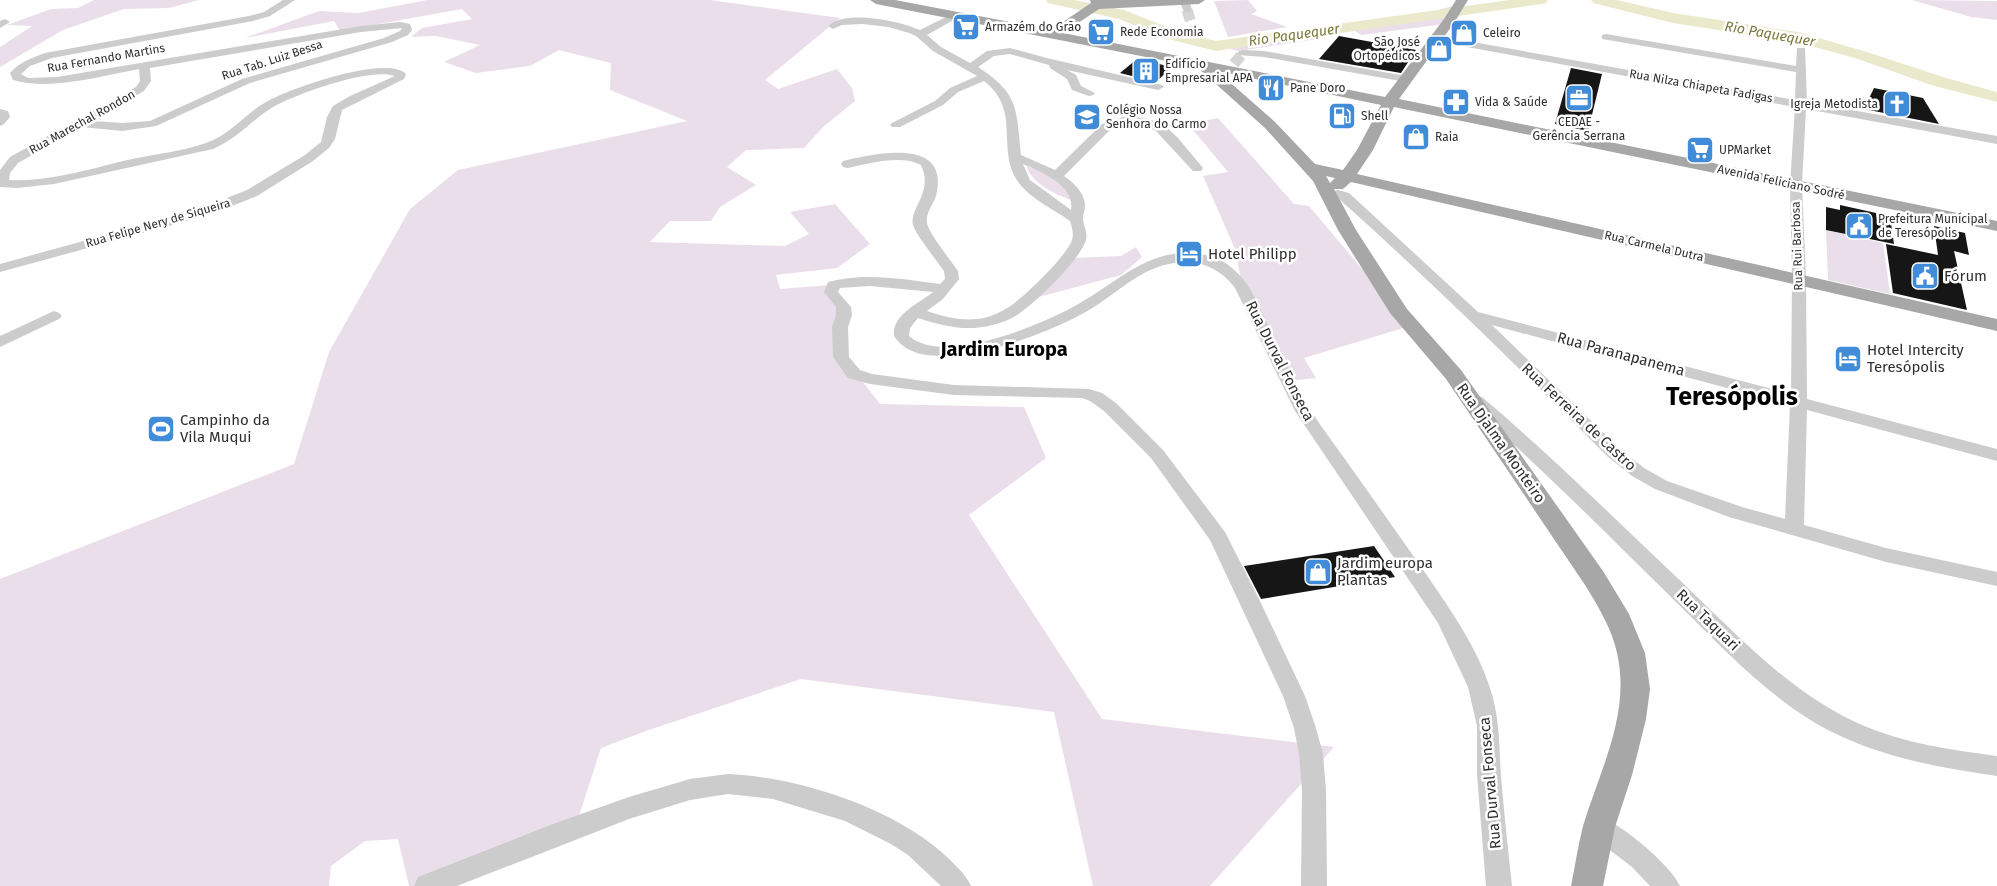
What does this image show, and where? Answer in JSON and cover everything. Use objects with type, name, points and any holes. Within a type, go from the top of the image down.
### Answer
[{"type":"main road","points":[[876,0],[897,2],[954,16],[1391,100]]},
{"type":"main road","points":[[912,0],[1062,29],[1391,100]]},
{"type":"main road","points":[[1062,29],[1101,4],[1185,5],[1199,0]]},
{"type":"main road","points":[[1329,193],[1347,176],[1366,150],[1391,100],[1434,38],[1450,20],[1461,2]]},
{"type":"main road","name":"Rua Djalma Monteiro","points":[[1199,63],[1230,88],[1270,125],[1311,168],[1329,193],[1347,230],[1400,313],[1454,375],[1594,578],[1616,614],[1631,653],[1636,689],[1632,719],[1617,775],[1599,827],[1587,886]]},
{"type":"main road","name":"Avenida Feliciano Sodré","points":[[1391,100],[1796,180],[1997,216]]},
{"type":"main road","name":"Rua Carmela Dutra","points":[[1311,168],[1997,325]]},
{"type":"main road","name":"Avenida Feliciano Sodré","points":[[1796,180],[1997,226]]},
{"type":"street","name":"Rua Fernando Martins","points":[[290,0],[267,14],[250,20],[48,55],[26,64],[15,74],[17,78],[27,81],[57,80],[345,31],[400,25]]},
{"type":"street","points":[[920,34],[954,16]]},
{"type":"street","points":[[833,26],[839,22],[878,22],[896,25],[920,34],[938,50],[971,67],[985,77],[1001,92],[1009,104],[1014,156],[1025,182],[1076,219]]},
{"type":"street","name":"Rua Tab. Luiz Bessa","points":[[79,123],[122,127],[152,124],[246,81],[395,38],[407,30],[406,26],[400,25]]},
{"type":"street","points":[[1606,37],[1801,70]]},
{"type":"street","name":"Rua Nilza Chiapeta Fadigas","points":[[1434,38],[1997,140]]},
{"type":"street","name":"Rua Rui Barbosa","points":[[1794,529],[1799,402],[1799,279],[1796,180],[1801,104],[1801,50]]},
{"type":"street","points":[[971,67],[987,54],[1002,51],[1016,52],[1053,63],[1158,87]]},
{"type":"street","points":[[1243,53],[1264,54],[1406,79]]},
{"type":"street","points":[[1053,63],[1056,68],[1072,77],[1076,88],[1089,92]]},
{"type":"street","name":"Rua Marechal Rondon","points":[[1,176],[14,160],[140,89],[146,81],[144,64]]},
{"type":"street","name":"Rua Felipe Nery de Siqueira","points":[[0,268],[204,212],[252,193],[310,158],[325,145],[329,139],[333,117],[337,108],[354,98],[399,79],[401,74],[393,70],[375,71],[291,94],[267,106],[228,138],[209,146],[54,180],[17,184],[1,176]]},
{"type":"street","points":[[896,125],[929,109],[954,90],[985,77]]},
{"type":"street","points":[[0,112],[4,113],[4,117],[0,122]]},
{"type":"street","points":[[1057,176],[1106,127],[1124,121],[1146,122],[1160,128],[1197,168]]},
{"type":"street","points":[[915,312],[954,324],[975,324],[1002,318],[1027,299],[1069,256],[1078,242],[1080,232],[1076,219],[1080,206],[1079,201],[1070,188],[1057,176],[1014,156]]},
{"type":"street","points":[[846,164],[906,157],[917,158],[926,163],[929,168],[931,192],[920,216],[920,226],[951,270],[952,279],[944,288],[899,283],[840,282],[833,285],[831,292],[843,307],[844,315],[840,327],[839,340],[841,357],[845,365],[854,374],[870,379],[915,386],[998,392],[1083,393],[1096,397],[1110,407],[1157,454],[1218,536],[1294,696],[1305,728],[1311,754],[1314,790],[1314,886]]},
{"type":"street","name":"Rua Ferreira de Castro","points":[[1329,193],[1344,196],[1397,242],[1476,316],[1614,453],[1638,472],[1661,485],[1736,512],[1886,555],[1997,579]]},
{"type":"street","name":"Rua Durval Fonseca","points":[[944,288],[938,296],[915,312],[902,325],[900,332],[902,339],[908,344],[928,350],[967,350],[998,343],[1042,328],[1094,302],[1150,262],[1193,257],[1213,262],[1232,272],[1242,287],[1303,411],[1445,618],[1466,657],[1478,687],[1488,726],[1489,775],[1499,886]]},
{"type":"street","points":[[0,342],[54,316]]},
{"type":"street","name":"Rua Paranapanema","points":[[1476,316],[1997,455]]},
{"type":"street","name":"Rua Taquari","points":[[1466,392],[1523,443],[1782,689],[1821,715],[1854,731],[1890,745],[1929,756],[1997,766]]},
{"type":"street","points":[[427,886],[593,820],[692,789],[729,784],[762,786],[808,798],[856,814],[916,846],[958,886]]},
{"type":"street","points":[[1599,827],[1641,859],[1667,886]]},
{"type":"shaded area","points":[[94,0],[199,0],[169,8],[124,9],[63,30],[0,67],[0,47],[32,26],[7,25],[51,9],[78,8]]},
{"type":"shaded area","points":[[427,0],[710,0],[840,18],[765,80],[778,89],[837,69],[852,88],[855,101],[823,127],[804,148],[746,150],[727,167],[756,185],[720,207],[711,221],[670,221],[650,242],[785,246],[809,234],[790,212],[835,204],[870,244],[837,268],[776,275],[780,289],[831,285],[847,332],[840,352],[880,404],[1024,407],[1046,458],[969,515],[1102,719],[1334,747],[1210,886],[1093,886],[1054,712],[801,679],[601,748],[577,822],[414,886],[409,886],[398,839],[365,841],[331,866],[329,886],[0,886],[0,579],[294,464],[329,352],[410,209],[458,170],[687,121],[610,90],[611,63],[559,50],[530,66],[476,73],[444,62],[480,45],[436,36],[411,37],[422,28],[472,19],[462,9],[340,31],[334,21],[245,38],[319,11],[359,13]]},
{"type":"shaded area","points":[[1248,0],[1257,11],[1251,14],[1287,27],[1228,37],[1214,1]]},
{"type":"shaded area","points":[[1912,0],[1997,1],[1997,20],[1971,17]]},
{"type":"shaded area","points":[[1456,5],[1445,24],[1361,35],[1348,26],[1308,32],[1317,39],[1239,51],[1202,43],[1192,37],[1209,41],[1222,41],[1435,11]]},
{"type":"shaded area","points":[[1218,118],[1294,204],[1309,206],[1410,326],[1304,358],[1316,378],[1289,381],[1242,285],[1235,249],[1203,176],[1228,172],[1188,124]]},
{"type":"shaded area","points":[[1026,166],[1044,172],[1065,187],[1071,200],[1058,195],[1039,183]]},
{"type":"shaded area","points":[[1826,230],[1883,243],[1890,294],[1828,280]]},
{"type":"shaded area","points":[[1136,247],[1142,257],[1121,275],[1035,298],[1073,258],[1121,256]]},
{"type":"building","points":[[1339,36],[1416,50],[1401,73],[1319,59]]},
{"type":"building","name":"Edifício Empresarial APA","points":[[1137,59],[1172,67],[1156,82],[1120,73]]},
{"type":"building","name":"CEDAE - Gerência Serrana","points":[[1571,68],[1602,74],[1588,131],[1555,124]]},
{"type":"building","name":"Igreja Metodista","points":[[1874,88],[1923,98],[1939,124],[1864,109]]},
{"type":"building","name":"Prefeitura Munícipal de Teresópolis","points":[[1840,205],[1876,213],[1877,220],[1891,223],[1894,244],[1826,230],[1826,207],[1840,210]]},
{"type":"building","name":"Fórum","points":[[1934,226],[1965,233],[1969,255],[1954,251],[1967,310],[1893,293],[1886,244],[1938,255]]},
{"type":"building","name":"Jardim europa Plantas","points":[[1374,546],[1395,577],[1261,599],[1244,566]]},
{"type":"waterway","name":"Rio Paquequer","points":[[1053,0],[1124,15],[1174,36],[1216,46],[1541,0]]},
{"type":"waterway","name":"Rio Paquequer","points":[[1598,0],[1673,18],[1798,37],[1861,55],[1937,81],[1997,97]]},
{"type":"tunnel","points":[[1187,10],[1193,29]]},
{"type":"tunnel","points":[[1234,64],[1243,53]]},
{"type":"place","name":"Armazém do Grão","points":[[966,27]]},
{"type":"place","name":"Rede Economia","points":[[1101,32]]},
{"type":"place","name":"Celeiro","points":[[1464,33]]},
{"type":"place","name":"São José Ortopédicos","points":[[1439,49]]},
{"type":"place","name":"Edifício Empresarial APA","points":[[1146,71]]},
{"type":"place","name":"Pane Doro","points":[[1271,88]]},
{"type":"place","name":"CEDAE - Gerência Serrana","points":[[1579,98]]},
{"type":"place","name":"Vida & Saúde","points":[[1456,102]]},
{"type":"place","name":"Igreja Metodista","points":[[1897,104]]},
{"type":"place","name":"Shell","points":[[1342,116]]},
{"type":"place","name":"Colégio Nossa Senhora do Carmo","points":[[1087,117]]},
{"type":"place","name":"Raia","points":[[1416,137]]},
{"type":"place","name":"UPMarket","points":[[1700,150]]},
{"type":"place","name":"Prefeitura Munícipal de Teresópolis","points":[[1859,226]]},
{"type":"place","name":"Hotel Philipp","points":[[1189,254]]},
{"type":"place","name":"Fórum","points":[[1925,276]]},
{"type":"place","name":"Hotel Intercity Teresópolis","points":[[1848,359]]},
{"type":"place","name":"Campinho da Vila Muqui","points":[[161,429]]},
{"type":"place","name":"Jardim europa Plantas","points":[[1318,572]]},
{"type":"district","name":"Jardim Europa","points":[[1004,349]]},
{"type":"district","name":"Teresópolis","points":[[1732,397]]}]
